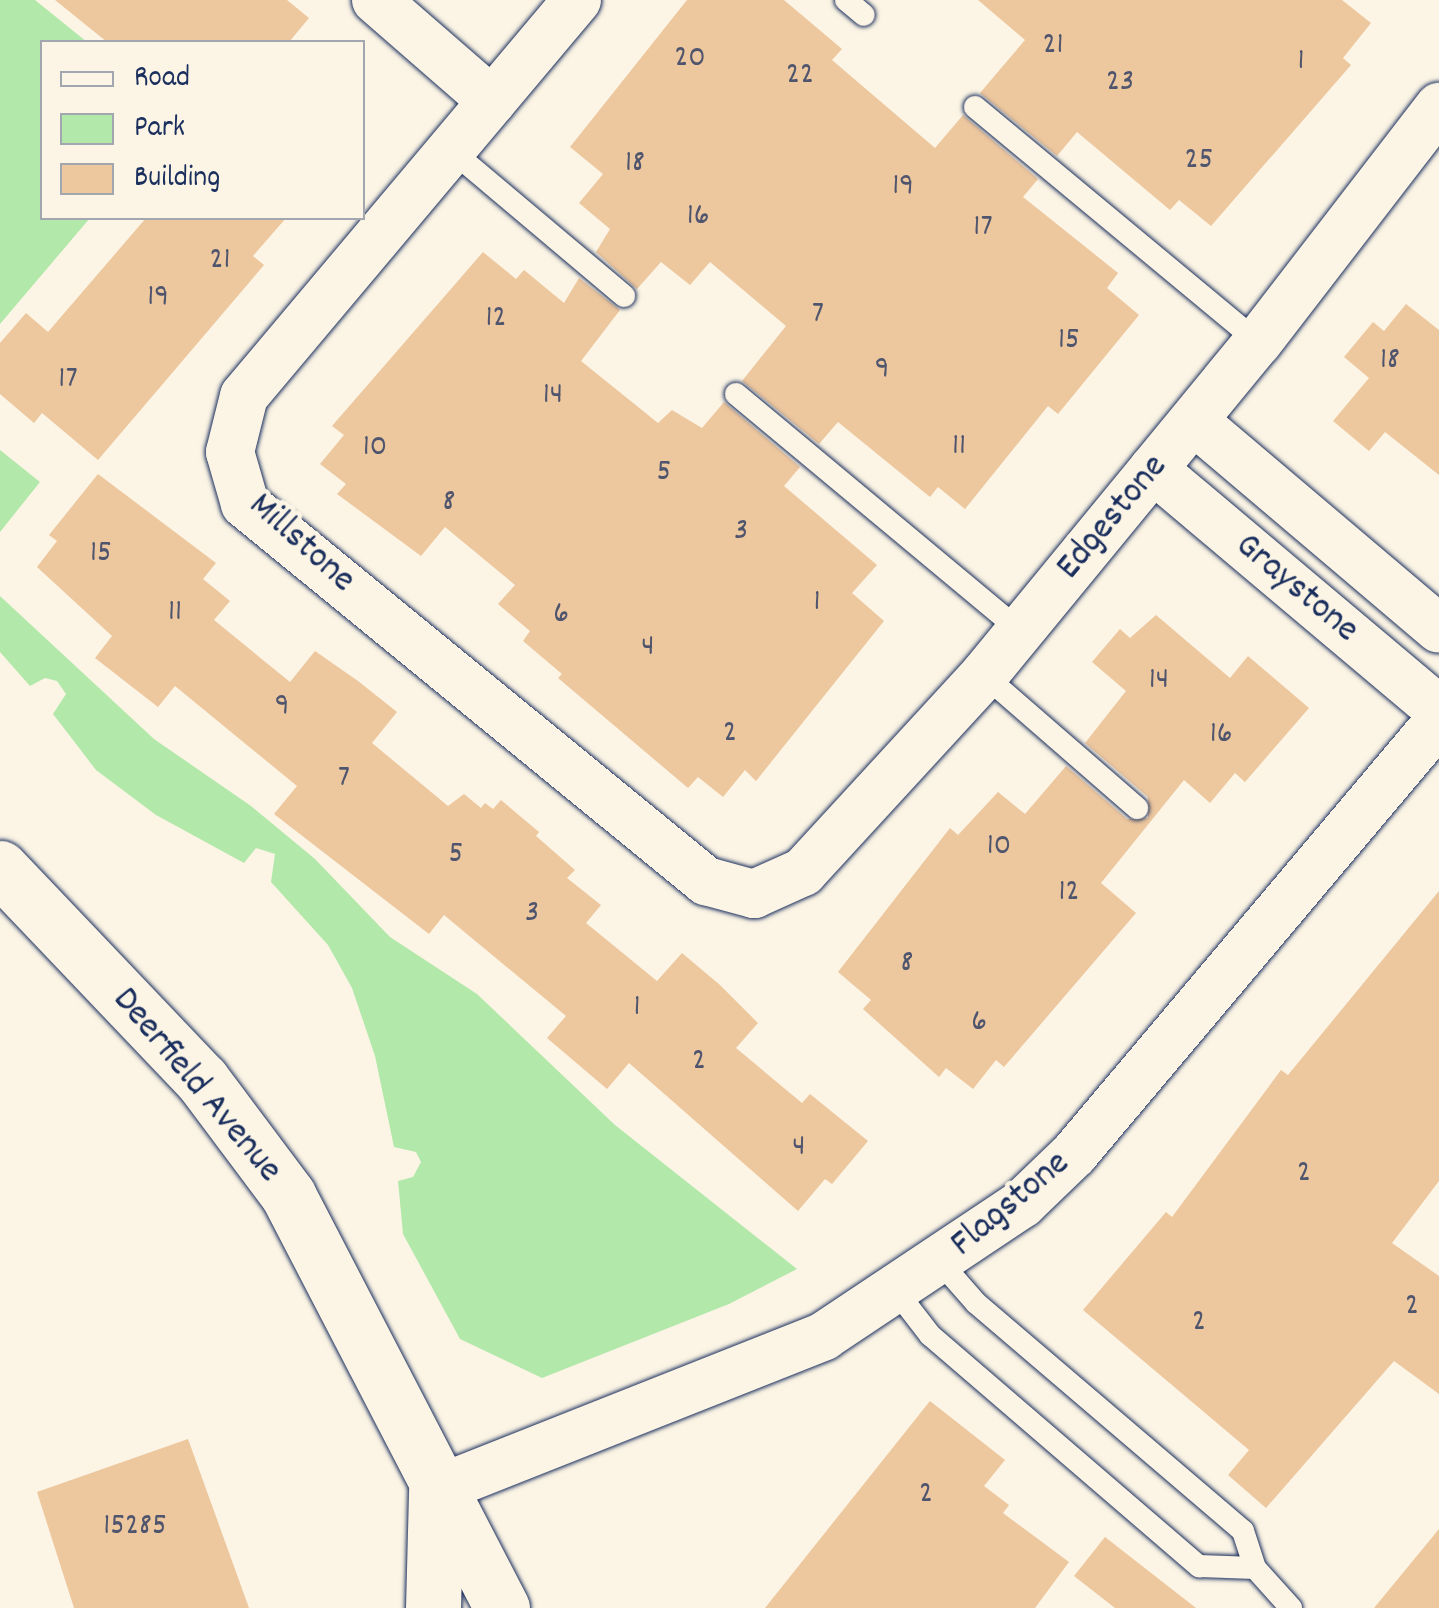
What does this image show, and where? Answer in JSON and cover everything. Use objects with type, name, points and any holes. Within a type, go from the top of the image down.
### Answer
[{"type":"street","points":[[376,0],[492,101]]},
{"type":"street","name":"Millstone","points":[[577,0],[244,396],[230,452],[245,504],[706,880],[754,894]]},
{"type":"street","name":"Edgestone","points":[[754,894],[803,872],[984,675],[1258,342],[1439,106]]},
{"type":"street","name":"Graystone","points":[[1194,421],[1439,628]]},
{"type":"street","name":"Graystone","points":[[1153,469],[1439,710]]},
{"type":"street","name":"Flagstone","points":[[436,1490],[824,1336],[941,1263],[1022,1204],[1074,1154],[1439,722]]},
{"type":"street","name":"Deerfield Avenue","points":[[0,868],[202,1080],[288,1195],[436,1490],[502,1608]]},
{"type":"street","name":"Deerfield Avenue","points":[[433,1608],[436,1490]]},
{"type":"lane","points":[[975,106],[1258,342]]},
{"type":"lane","points":[[452,150],[624,296]]},
{"type":"lane","points":[[736,394],[1020,631]]},
{"type":"lane","points":[[984,675],[1137,808]]},
{"type":"lane","points":[[941,1263],[976,1303],[1243,1531],[1255,1568],[1291,1608]]},
{"type":"lane","points":[[896,1291],[930,1336],[1200,1566],[1255,1568]]},
{"type":"green space","points":[[0,0],[35,0],[85,40],[40,40],[40,220],[88,220],[0,324]]},
{"type":"green space","points":[[0,450],[40,482],[0,532]]},
{"type":"green space","points":[[0,596],[154,739],[251,806],[315,859],[390,937],[477,994],[615,1125],[797,1269],[729,1304],[542,1378],[460,1339],[403,1234],[398,1181],[413,1177],[421,1162],[416,1152],[394,1147],[375,1056],[352,988],[328,945],[271,882],[275,854],[256,848],[244,863],[156,815],[96,770],[53,714],[66,694],[57,681],[45,678],[30,686],[0,652]]},
{"type":"building","points":[[55,0],[287,0],[309,18],[291,40],[105,40]]},
{"type":"building","points":[[687,0],[784,0],[842,49],[832,60],[935,148],[963,115],[1038,179],[1023,197],[1118,273],[1107,288],[1139,315],[1058,414],[1048,406],[965,509],[938,487],[930,497],[838,422],[819,444],[742,381],[786,326],[710,262],[690,285],[661,262],[637,289],[596,252],[610,229],[579,203],[603,174],[570,147]]},
{"type":"building","points":[[978,0],[1342,0],[1371,23],[1343,58],[1351,65],[1211,226],[1179,200],[1170,210],[1077,132],[1057,156],[980,93],[1025,40]]},
{"type":"building","points":[[144,220],[284,220],[253,256],[264,265],[98,460],[42,413],[34,423],[0,394],[0,343],[26,313],[48,332]]},
{"type":"building","points":[[483,252],[516,279],[524,270],[564,303],[579,278],[620,310],[581,361],[658,423],[672,410],[702,428],[724,402],[800,467],[784,486],[877,565],[852,593],[884,621],[756,781],[745,770],[723,797],[698,777],[688,788],[558,678],[562,674],[523,641],[530,631],[498,604],[515,585],[445,527],[421,556],[337,494],[346,484],[320,464],[344,435],[332,426]]},
{"type":"building","points":[[1406,304],[1439,330],[1439,475],[1385,432],[1369,451],[1333,421],[1369,378],[1344,357],[1373,322],[1384,331]]},
{"type":"building","points":[[98,474],[216,563],[203,579],[230,601],[214,620],[290,682],[315,651],[358,681],[397,712],[372,743],[448,806],[464,794],[481,808],[485,803],[493,809],[501,800],[575,870],[567,878],[601,905],[586,923],[657,981],[682,953],[720,985],[758,1023],[736,1048],[802,1103],[810,1094],[868,1141],[832,1184],[825,1179],[798,1211],[629,1063],[607,1089],[547,1038],[566,1016],[444,915],[429,934],[274,814],[297,786],[175,686],[158,707],[95,658],[112,636],[37,567],[57,541],[49,535]]},
{"type":"building","points":[[1156,615],[1230,678],[1248,656],[1309,708],[1245,782],[1235,773],[1210,803],[1184,780],[1101,883],[1136,913],[1004,1067],[996,1060],[973,1089],[946,1068],[939,1077],[863,1009],[871,1000],[838,972],[950,828],[958,835],[998,792],[1025,814],[1066,766],[1127,819],[1148,818],[1148,797],[1085,743],[1126,691],[1092,662],[1120,629],[1130,638]]},
{"type":"building","points":[[1439,891],[1439,1181],[1392,1243],[1439,1276],[1439,1394],[1394,1361],[1266,1508],[1228,1475],[1249,1450],[1083,1310],[1166,1212],[1172,1217],[1281,1070],[1288,1075]]},
{"type":"building","points":[[930,1401],[1005,1460],[984,1486],[1009,1505],[1003,1513],[1069,1562],[1035,1608],[765,1608]]},
{"type":"building","points":[[188,1439],[249,1608],[74,1608],[37,1492]]},
{"type":"building","points":[[1439,1529],[1439,1608],[1374,1608]]},
{"type":"building","points":[[1105,1537],[1196,1608],[1115,1608],[1074,1576]]}]
